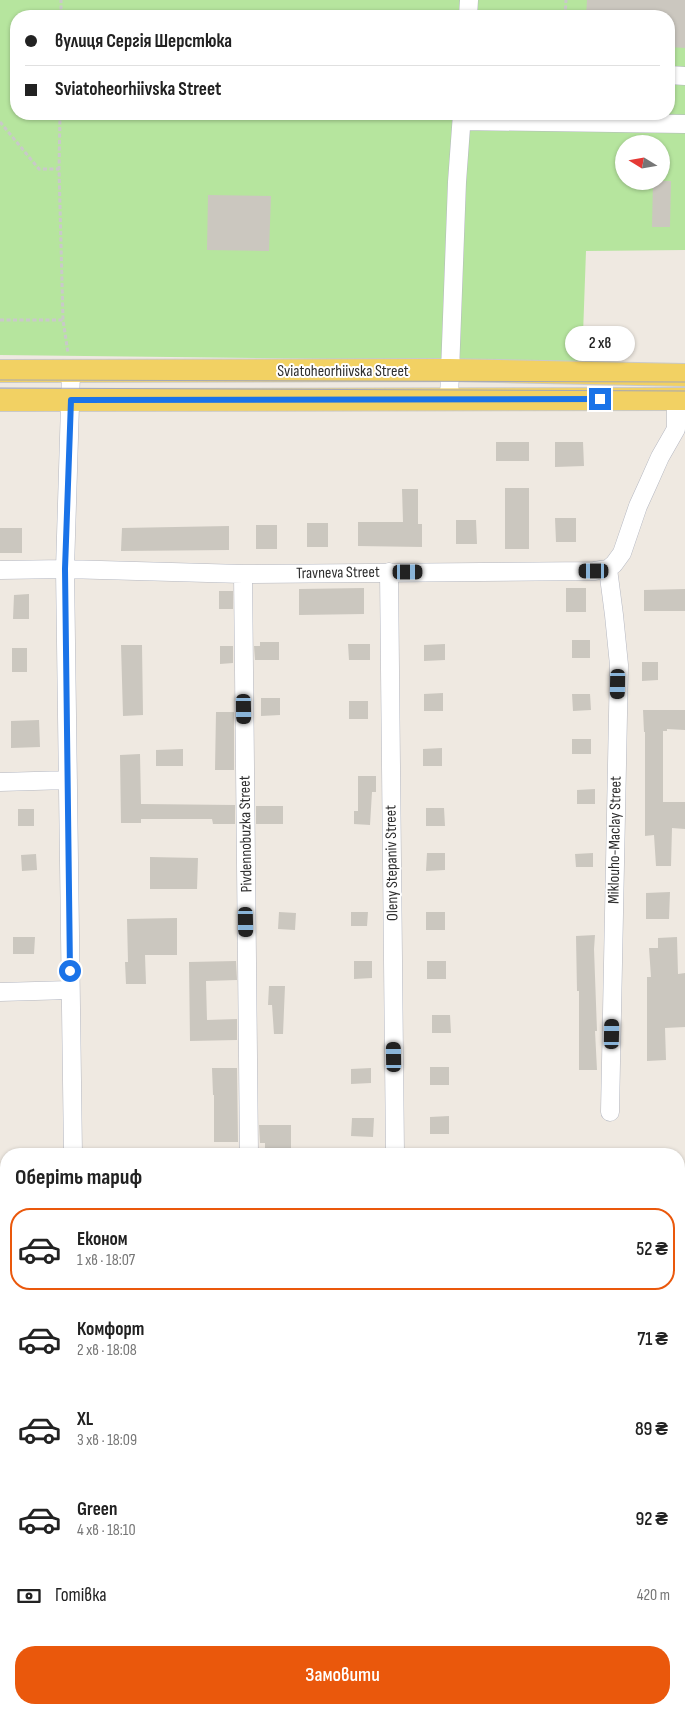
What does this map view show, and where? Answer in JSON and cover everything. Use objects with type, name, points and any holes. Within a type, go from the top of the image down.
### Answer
[{"type":"main road","name":"Sviatoheorhiivska Street","points":[[0,371],[449,370],[685,375]]},
{"type":"main road","name":"Sviatoheorhiivska Street","points":[[0,400],[680,399]]},
{"type":"street","points":[[449,399],[457,182],[462,120]]},
{"type":"street","points":[[558,120],[685,124]]},
{"type":"street","points":[[71,372],[65,569],[73,1148]]},
{"type":"street","points":[[608,569],[622,553],[638,506],[660,457],[676,429],[680,399]]},
{"type":"street","name":"Travneva Street","points":[[0,570],[65,569],[243,574],[594,571],[608,569]]},
{"type":"street","name":"Miklouho-Maclay Street","points":[[608,569],[618,665],[610,1112]]},
{"type":"street","name":"Oleny Stepaniv Street","points":[[389,572],[395,1148]]},
{"type":"street","name":"Pivdennobuzka Street","points":[[243,574],[249,1148]]},
{"type":"street","points":[[0,782],[68,780]]},
{"type":"street","points":[[0,992],[70,990]]},
{"type":"path","points":[[60,120],[59,169],[63,320],[71,372]]},
{"type":"path","points":[[0,122],[39,169],[59,169]]},
{"type":"path","points":[[0,320],[63,320]]},
{"type":"green space","points":[[0,0],[685,0],[685,250],[586,251],[582,362],[0,355]]},
{"type":"building","points":[[587,0],[685,0],[685,48],[675,47],[675,10],[586,10]]},
{"type":"building","points":[[671,181],[670,227],[652,227],[653,190],[670,190]]},
{"type":"building","points":[[208,195],[271,196],[269,251],[207,250]]},
{"type":"building","points":[[496,442],[529,442],[529,461],[496,461]]},
{"type":"building","points":[[555,442],[583,442],[584,466],[555,467]]},
{"type":"building","points":[[505,488],[529,488],[529,549],[505,549]]},
{"type":"building","points":[[402,489],[418,489],[418,524],[422,524],[422,547],[358,546],[358,522],[403,522]]},
{"type":"building","points":[[555,518],[576,518],[576,542],[556,542]]},
{"type":"building","points":[[456,520],[476,520],[477,544],[456,544]]},
{"type":"building","points":[[307,523],[328,523],[328,547],[307,547]]},
{"type":"building","points":[[256,525],[277,525],[277,549],[256,549]]},
{"type":"building","points":[[229,526],[229,550],[121,551],[122,528]]},
{"type":"building","points":[[0,528],[22,528],[22,553],[0,553]]},
{"type":"building","points":[[364,588],[364,614],[299,615],[299,589]]},
{"type":"building","points":[[566,588],[586,588],[586,612],[566,612]]},
{"type":"building","points":[[685,589],[685,611],[644,611],[644,590]]},
{"type":"building","points":[[219,591],[233,591],[233,609],[219,609]]},
{"type":"building","points":[[29,594],[29,619],[13,619],[14,595]]},
{"type":"building","points":[[572,640],[590,640],[590,658],[572,658]]},
{"type":"building","points":[[260,642],[279,642],[279,660],[255,660],[254,646],[260,646]]},
{"type":"building","points":[[348,644],[370,644],[370,660],[349,660]]},
{"type":"building","points":[[445,644],[445,660],[424,661],[424,645]]},
{"type":"building","points":[[121,645],[142,645],[143,715],[123,716]]},
{"type":"building","points":[[220,646],[233,646],[233,663],[220,664]]},
{"type":"building","points":[[12,648],[27,648],[27,672],[12,672]]},
{"type":"building","points":[[642,662],[658,662],[658,680],[642,681]]},
{"type":"building","points":[[443,693],[443,711],[424,711],[424,694]]},
{"type":"building","points":[[572,694],[590,694],[591,710],[573,711]]},
{"type":"building","points":[[261,698],[280,698],[280,715],[261,716]]},
{"type":"building","points":[[349,701],[368,701],[368,719],[349,719]]},
{"type":"building","points":[[643,710],[685,710],[685,730],[667,729],[667,731],[663,731],[663,802],[685,802],[685,829],[672,828],[671,866],[656,866],[654,835],[645,836],[645,732]]},
{"type":"building","points":[[216,712],[234,712],[234,770],[215,770]]},
{"type":"building","points":[[39,720],[40,747],[11,748],[11,721]]},
{"type":"building","points":[[572,739],[591,739],[591,754],[572,754]]},
{"type":"building","points":[[442,748],[442,766],[423,766],[423,749]]},
{"type":"building","points":[[183,749],[183,766],[156,766],[156,750]]},
{"type":"building","points":[[140,754],[141,804],[235,805],[235,824],[213,824],[212,819],[141,819],[141,823],[121,823],[120,755]]},
{"type":"building","points":[[358,776],[376,776],[376,792],[372,792],[370,825],[354,824],[354,811],[358,811]]},
{"type":"building","points":[[595,789],[595,804],[577,804],[577,790]]},
{"type":"building","points":[[256,806],[283,806],[283,824],[256,824]]},
{"type":"building","points":[[426,808],[444,808],[445,826],[426,826]]},
{"type":"building","points":[[18,809],[34,809],[34,826],[18,826]]},
{"type":"building","points":[[427,853],[445,853],[445,870],[426,871]]},
{"type":"building","points":[[593,853],[593,867],[576,867],[575,854]]},
{"type":"building","points":[[36,854],[37,870],[22,871],[21,855]]},
{"type":"building","points":[[150,857],[198,858],[197,889],[150,889]]},
{"type":"building","points":[[670,892],[669,919],[646,919],[646,893]]},
{"type":"building","points":[[279,912],[296,913],[295,930],[278,929]]},
{"type":"building","points":[[351,912],[368,912],[367,926],[351,926]]},
{"type":"building","points":[[426,912],[445,912],[445,930],[426,930]]},
{"type":"building","points":[[177,918],[177,955],[145,955],[146,984],[126,984],[125,962],[128,962],[127,919]]},
{"type":"building","points":[[595,935],[597,1070],[579,1070],[579,991],[577,991],[576,936]]},
{"type":"building","points":[[13,937],[35,937],[34,954],[13,954]]},
{"type":"building","points":[[677,937],[678,974],[685,973],[685,1027],[665,1028],[666,1060],[647,1061],[647,977],[651,977],[649,948],[658,948],[658,938]]},
{"type":"building","points":[[236,961],[237,980],[206,981],[207,1020],[237,1019],[237,1040],[190,1041],[189,962]]},
{"type":"building","points":[[354,961],[372,961],[372,978],[354,979]]},
{"type":"building","points":[[427,961],[446,961],[446,979],[427,979]]},
{"type":"building","points":[[269,986],[285,986],[283,1034],[274,1034],[272,1005],[268,1005]]},
{"type":"building","points":[[432,1015],[450,1015],[451,1033],[432,1033]]},
{"type":"building","points":[[430,1067],[449,1067],[449,1085],[430,1085]]},
{"type":"building","points":[[212,1068],[237,1068],[238,1142],[214,1142]]},
{"type":"building","points":[[371,1068],[371,1083],[351,1084],[351,1069]]},
{"type":"building","points":[[449,1116],[449,1134],[430,1134],[430,1117]]},
{"type":"building","points":[[352,1118],[374,1118],[373,1137],[351,1136]]},
{"type":"building","points":[[259,1125],[291,1125],[291,1148],[265,1148],[265,1143],[260,1143]]},
{"type":"tram line","points":[[0,380],[685,382]]},
{"type":"tram line","points":[[0,388],[685,391]]},
{"type":"route","points":[[70,971],[65,569],[71,400],[600,399]]}]
